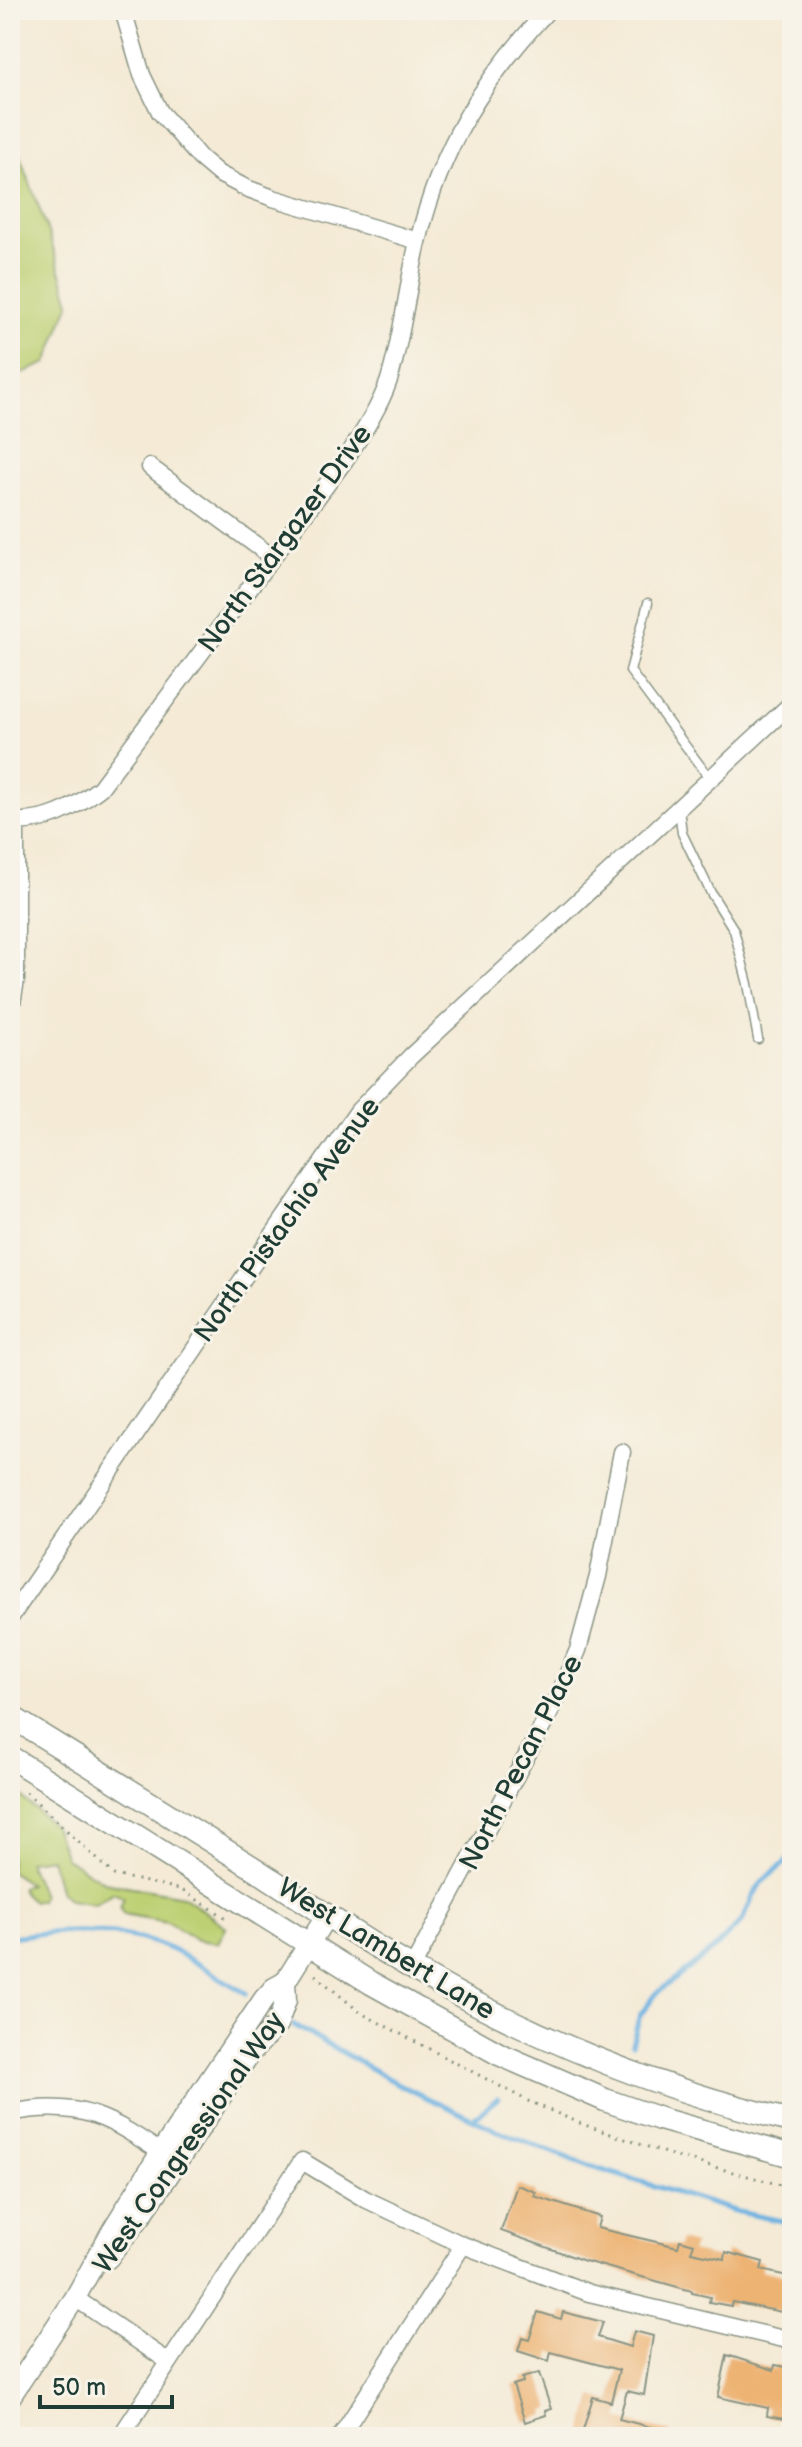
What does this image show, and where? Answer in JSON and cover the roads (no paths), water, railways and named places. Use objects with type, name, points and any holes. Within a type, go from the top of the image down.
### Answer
[{"type":"main road","name":"West Lambert Lane","points":[[10,1716],[412,1968],[514,2023],[618,2068],[792,2121]]},
{"type":"main road","name":"West Lambert Lane","points":[[10,1757],[449,2029],[554,2079],[660,2119],[792,2156]]},
{"type":"street","points":[[123,10],[142,75],[160,112],[200,158],[219,174],[273,198],[418,241]]},
{"type":"street","name":"North Stargazer Drive","points":[[13,822],[53,816],[76,807],[100,788],[345,460],[371,419],[392,368],[418,241],[449,151],[468,112],[492,74],[548,10]]},
{"type":"street","points":[[150,467],[272,557]]},
{"type":"street","name":"North Pistachio Avenue","points":[[10,1618],[358,1111],[420,1048],[792,703]]},
{"type":"street","points":[[10,1015],[16,980],[13,822]]},
{"type":"street","name":"North Pecan Place","points":[[412,1968],[554,1705],[578,1650],[598,1576],[622,1452]]},
{"type":"street","name":"West Congressional Way","points":[[10,2397],[75,2298],[113,2229],[169,2157],[264,1999],[285,1982],[327,1915]]},
{"type":"street","points":[[10,2113],[44,2107],[77,2109],[104,2119],[169,2157]]},
{"type":"street","points":[[120,2437],[302,2161],[365,2199],[463,2245],[589,2293],[792,2341]]},
{"type":"street","points":[[340,2437],[463,2245]]},
{"type":"street","points":[[75,2298],[169,2362]]},
{"type":"lane","points":[[648,603],[630,671],[710,779]]},
{"type":"lane","points":[[679,808],[682,833],[711,893],[734,930],[758,1039]]},
{"type":"waterway","points":[[632,2044],[640,2015],[657,1993],[713,1950],[743,1920],[763,1881],[792,1857]]},
{"type":"waterway","points":[[10,1937],[71,1932],[132,1937],[170,1949],[246,1993]]},
{"type":"waterway","points":[[294,2025],[400,2085],[496,2130],[589,2166],[738,2212],[792,2223]]},
{"type":"waterway","points":[[473,2119],[498,2098]]}]
